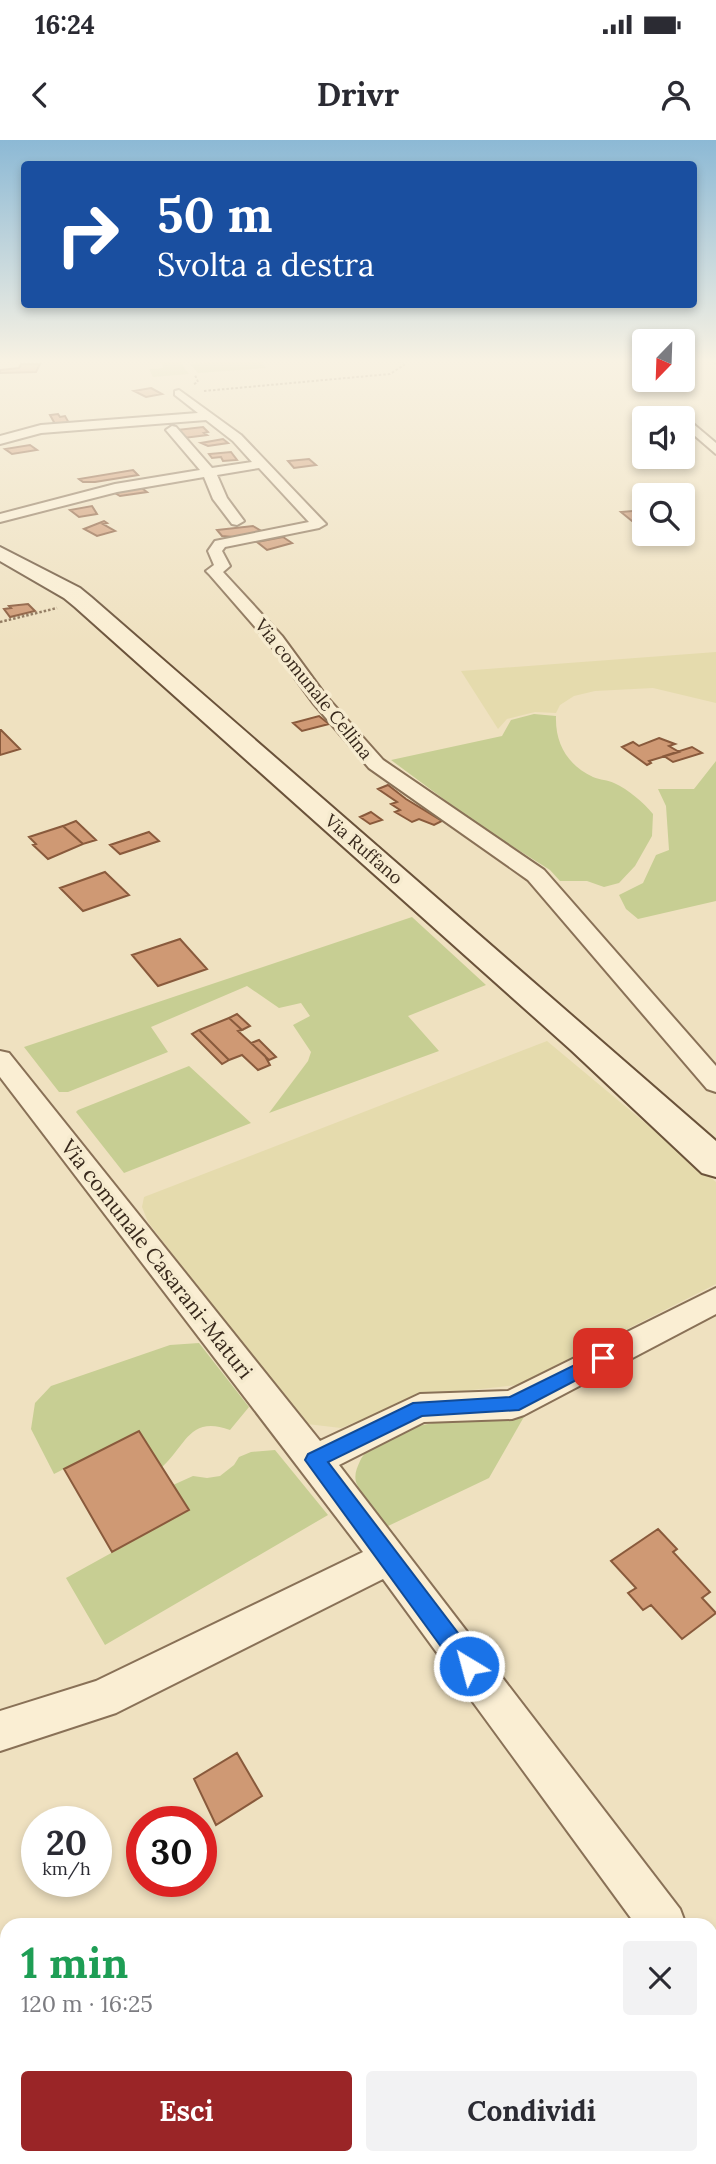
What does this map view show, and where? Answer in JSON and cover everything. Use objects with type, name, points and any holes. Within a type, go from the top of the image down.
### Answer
[{"type":"street","points":[[193,453],[209,472],[220,499],[237,521]]},
{"type":"street","name":"Via comunale Cellina","points":[[252,453],[319,524],[220,544],[215,551],[222,566],[214,571],[276,640],[320,700],[376,764],[536,876],[716,1083]]},
{"type":"street","points":[[0,518],[115,488],[262,464]]},
{"type":"street","name":"Via Ruffano","points":[[0,553],[72,593],[83,602],[583,1042],[716,1163]]},
{"type":"street","name":"Via comunale Casarani-Maturi","points":[[0,1059],[315,1460],[659,1918]]},
{"type":"street","points":[[315,1460],[420,1408],[512,1405],[716,1300]]},
{"type":"street","points":[[0,1731],[102,1699],[388,1558]]},
{"type":"path","points":[[0,622],[83,602]]},
{"type":"shaded area","points":[[716,652],[716,703],[653,688],[595,691],[574,696],[560,705],[556,713],[535,712],[507,719],[498,729],[461,671]]},
{"type":"shaded area","points":[[547,1041],[716,1182],[716,1284],[517,1385],[419,1396],[341,1428],[307,1424],[295,1414],[148,1222],[142,1207],[144,1197]]},
{"type":"green space","points":[[534,714],[556,716],[560,744],[576,766],[593,777],[625,789],[653,814],[652,836],[635,866],[619,883],[604,887],[587,881],[560,881],[550,870],[480,826],[391,760],[502,736],[511,720]]},
{"type":"green space","points":[[716,761],[716,901],[638,919],[626,909],[619,895],[643,883],[656,855],[669,850],[666,806],[658,789],[694,789]]},
{"type":"green space","points":[[412,917],[486,985],[408,1016],[439,1051],[269,1113],[308,1061],[311,1052],[293,1025],[310,1016],[301,1003],[279,1008],[247,986],[151,1027],[168,1052],[68,1092],[59,1092],[24,1047]]},
{"type":"green space","points":[[189,1066],[251,1123],[124,1173],[76,1112]]},
{"type":"green space","points":[[199,1343],[249,1407],[230,1430],[205,1426],[197,1430],[162,1467],[139,1431],[54,1474],[31,1429],[35,1403],[51,1386],[170,1345]]},
{"type":"green space","points":[[525,1415],[489,1478],[386,1527],[358,1487],[356,1474],[360,1461],[371,1447],[389,1436],[410,1428],[460,1419]]},
{"type":"green space","points":[[275,1450],[328,1515],[105,1645],[66,1578],[189,1510],[173,1485],[193,1476],[220,1476],[234,1465],[239,1457],[251,1452]]},
{"type":"building","points":[[232,453],[237,460],[223,461],[221,457],[212,458],[209,454]]},
{"type":"building","points":[[309,459],[316,465],[294,468],[288,461]]},
{"type":"building","points":[[133,470],[138,475],[95,482],[83,482],[79,479]]},
{"type":"building","points":[[139,486],[147,492],[120,496],[113,492]]},
{"type":"building","points":[[92,506],[97,514],[79,517],[70,510]]},
{"type":"building","points":[[632,511],[632,521],[621,512]]},
{"type":"building","points":[[104,521],[107,523],[103,524],[115,531],[97,536],[84,529]]},
{"type":"building","points":[[253,526],[263,532],[233,537],[222,536],[217,530]]},
{"type":"building","points":[[283,537],[292,543],[267,550],[257,542]]},
{"type":"building","points":[[28,604],[35,611],[10,617],[4,609],[11,608],[9,606]]},
{"type":"building","points":[[319,716],[329,724],[302,731],[293,723]]},
{"type":"building","points":[[1,730],[20,749],[0,755]]},
{"type":"building","points":[[659,738],[675,744],[669,746],[679,752],[649,761],[651,763],[647,765],[622,747],[633,742],[639,746]]},
{"type":"building","points":[[692,747],[702,753],[673,762],[664,756]]},
{"type":"building","points":[[388,785],[442,821],[434,825],[419,819],[412,822],[395,812],[400,810],[391,804],[397,802],[378,789]]},
{"type":"building","points":[[371,812],[382,820],[370,824],[360,817]]},
{"type":"building","points":[[76,821],[96,840],[83,844],[63,826]]},
{"type":"building","points":[[63,826],[83,844],[48,859],[33,845],[36,844],[29,837]]},
{"type":"building","points":[[149,832],[159,841],[120,854],[110,845]]},
{"type":"building","points":[[105,872],[129,895],[83,911],[60,888]]},
{"type":"building","points":[[180,939],[207,969],[158,986],[132,955]]},
{"type":"building","points":[[237,1014],[250,1026],[242,1030],[229,1018]]},
{"type":"building","points":[[229,1018],[242,1030],[238,1031],[265,1056],[270,1065],[258,1070],[242,1055],[229,1060],[199,1030]]},
{"type":"building","points":[[199,1030],[229,1060],[222,1064],[192,1034]]},
{"type":"building","points":[[259,1040],[276,1057],[269,1060],[251,1043]]},
{"type":"building","points":[[139,1431],[189,1510],[112,1552],[64,1469]]},
{"type":"building","points":[[658,1529],[677,1549],[673,1552],[710,1592],[702,1598],[716,1613],[682,1639],[651,1605],[643,1610],[628,1593],[636,1588],[611,1561]]},
{"type":"building","points":[[237,1753],[262,1796],[217,1824],[217,1806],[207,1806],[194,1779]]},
{"type":"route","points":[[469,1666],[315,1460],[420,1408],[512,1405],[603,1358]]}]
